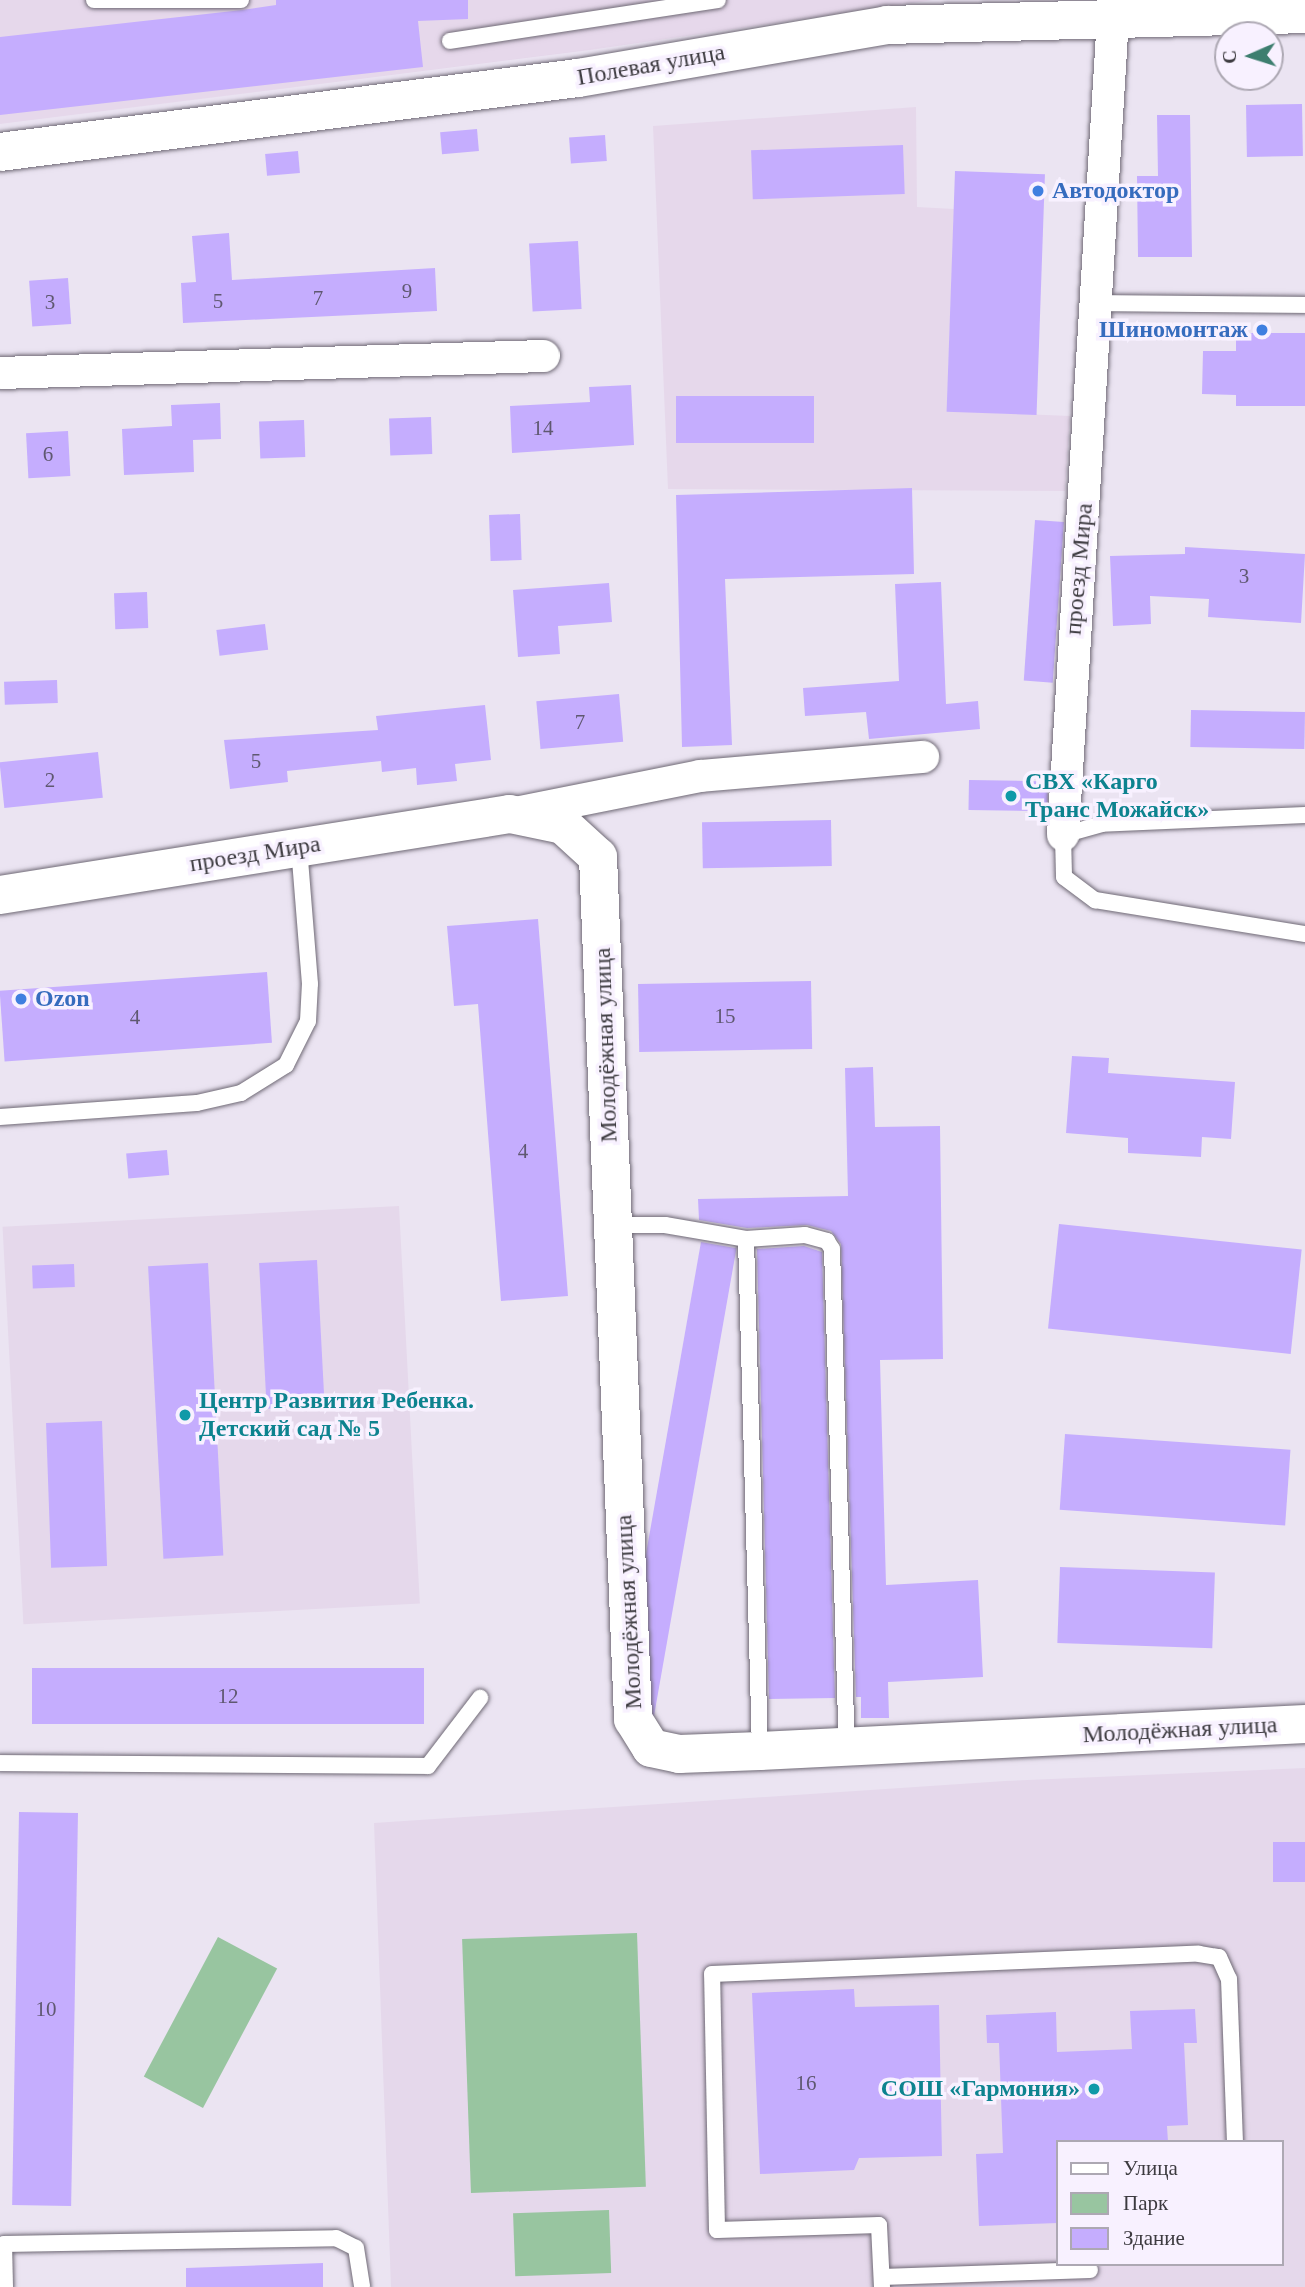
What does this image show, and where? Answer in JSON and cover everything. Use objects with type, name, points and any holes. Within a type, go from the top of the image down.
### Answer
[{"type":"street","name":"Полевая улица","points":[[0,152],[578,78],[859,29],[1023,10],[1113,18],[1305,14]]},
{"type":"street","name":"проезд Мира","points":[[1063,835],[1113,18]]},
{"type":"street","points":[[0,373],[544,356]]},
{"type":"street","name":"проезд Мира","points":[[0,895],[510,814],[700,776],[923,757]]},
{"type":"street","name":"проезд Мира","points":[[510,814],[563,825],[598,857]]},
{"type":"street","name":"Молодёжная улица","points":[[598,857],[633,1718],[641,1738],[664,1753],[760,1751],[1305,1724]]},
{"type":"lane","points":[[94,0],[241,0]]},
{"type":"lane","points":[[450,41],[718,0]]},
{"type":"lane","points":[[1096,303],[1305,305]]},
{"type":"lane","points":[[1063,835],[1102,824],[1305,815]]},
{"type":"lane","name":"проезд Мира","points":[[1063,835],[1064,877],[1095,900],[1305,934]]},
{"type":"lane","points":[[0,1117],[197,1103],[241,1093],[286,1065],[298,1049],[310,996],[299,848]]},
{"type":"lane","points":[[613,1224],[665,1225],[747,1239],[806,1235],[827,1241],[832,1249],[847,1746]]},
{"type":"lane","points":[[747,1239],[760,1751]]},
{"type":"lane","points":[[0,1763],[428,1766],[480,1698]]},
{"type":"lane","points":[[1090,2287],[1089,2267],[882,2282],[879,2225],[717,2230],[712,1973],[1199,1954],[1219,1957],[1229,1979],[1235,2140]]},
{"type":"lane","points":[[5,2287],[4,2244],[336,2238],[356,2248],[362,2287]]},
{"type":"shaded area","points":[[0,0],[933,0],[590,50],[0,124]]},
{"type":"shaded area","points":[[916,107],[917,207],[954,209],[947,411],[1070,416],[1065,491],[668,489],[653,126]]},
{"type":"shaded area","points":[[399,1206],[420,1603],[23,1624],[3,1227]]},
{"type":"shaded area","points":[[1305,1768],[1305,2287],[391,2287],[374,1823],[1005,1781]]},
{"type":"green space","points":[[637,1933],[646,2187],[471,2193],[462,1939]]},
{"type":"green space","points":[[218,1937],[277,1968],[203,2108],[144,2077]]},
{"type":"green space","points":[[609,2210],[611,2273],[515,2276],[513,2213]]},
{"type":"building","points":[[276,0],[468,0],[468,19],[418,21],[423,67],[0,115],[0,37],[242,10],[276,5]]},
{"type":"building","points":[[1302,104],[1303,156],[1247,157],[1246,105]]},
{"type":"building","points":[[1157,115],[1190,115],[1192,257],[1138,257],[1137,176],[1158,176]]},
{"type":"building","points":[[477,129],[479,151],[442,154],[440,132]]},
{"type":"building","points":[[605,135],[607,161],[571,163],[569,138]]},
{"type":"building","points":[[903,145],[905,194],[753,199],[751,150]]},
{"type":"building","points":[[298,151],[300,173],[267,176],[265,154]]},
{"type":"building","points":[[955,171],[1045,174],[1037,415],[947,412]]},
{"type":"building","points":[[229,233],[232,280],[435,268],[437,311],[183,323],[181,283],[196,282],[192,236]]},
{"type":"building","points":[[578,241],[582,309],[533,311],[529,244]]},
{"type":"building","points":[[68,278],[71,324],[32,327],[29,281]]},
{"type":"building","points":[[1236,333],[1305,333],[1305,406],[1236,406],[1236,395],[1202,394],[1203,351],[1236,351]]},
{"type":"building","points":[[631,385],[634,445],[512,453],[510,406],[590,402],[589,387]]},
{"type":"building","points":[[676,396],[814,396],[814,443],[676,443]]},
{"type":"building","points":[[220,403],[221,439],[193,440],[194,472],[124,475],[122,429],[172,426],[171,405]]},
{"type":"building","points":[[431,417],[432,454],[390,455],[389,418]]},
{"type":"building","points":[[304,420],[305,457],[260,459],[259,422]]},
{"type":"building","points":[[68,431],[70,476],[28,478],[26,433]]},
{"type":"building","points":[[912,488],[914,574],[725,579],[732,745],[682,747],[676,495]]},
{"type":"building","points":[[520,514],[522,560],[491,561],[489,515]]},
{"type":"building","points":[[1035,520],[1064,522],[1053,683],[1024,681]]},
{"type":"building","points":[[1185,547],[1305,554],[1301,623],[1208,617],[1209,599],[1150,596],[1151,624],[1113,626],[1110,556],[1185,554]]},
{"type":"building","points":[[941,582],[946,704],[978,701],[980,729],[869,739],[866,712],[805,716],[803,688],[899,681],[895,584]]},
{"type":"building","points":[[609,583],[612,622],[558,626],[560,654],[518,657],[513,590]]},
{"type":"building","points":[[147,592],[148,628],[115,629],[114,593]]},
{"type":"building","points":[[265,624],[268,650],[220,656],[216,630]]},
{"type":"building","points":[[57,680],[58,703],[5,705],[4,682]]},
{"type":"building","points":[[619,694],[623,742],[540,749],[536,701]]},
{"type":"building","points":[[485,705],[491,760],[455,764],[457,781],[417,785],[416,768],[382,772],[381,761],[287,771],[288,782],[230,789],[224,740],[378,730],[376,716]]},
{"type":"building","points":[[1191,710],[1305,712],[1304,749],[1190,747]]},
{"type":"building","points":[[98,752],[103,798],[4,808],[0,762]]},
{"type":"building","name":"СВХ «Карго Транс Можайск»","points":[[969,780],[1048,781],[1047,811],[968,810]]},
{"type":"building","points":[[831,820],[832,866],[703,868],[702,822]]},
{"type":"building","points":[[538,919],[568,1296],[501,1301],[478,1004],[454,1006],[447,926]]},
{"type":"building","points":[[267,972],[272,1043],[5,1062],[0,991]]},
{"type":"building","points":[[811,981],[812,1049],[639,1052],[638,984]]},
{"type":"building","points":[[1072,1056],[1109,1058],[1108,1073],[1235,1082],[1231,1139],[1202,1137],[1201,1157],[1128,1153],[1128,1138],[1066,1133]]},
{"type":"building","points":[[873,1067],[875,1127],[940,1126],[943,1359],[880,1360],[886,1585],[978,1580],[983,1677],[888,1682],[889,1718],[861,1718],[861,1697],[856,1697],[841,1244],[831,1231],[807,1225],[747,1228],[699,1220],[698,1199],[848,1196],[845,1068]]},
{"type":"building","points":[[167,1150],[169,1175],[128,1178],[126,1154]]},
{"type":"building","points":[[1059,1224],[1302,1250],[1291,1354],[1048,1328]]},
{"type":"building","points":[[701,1242],[736,1248],[653,1720],[618,1714]]},
{"type":"building","points":[[804,1246],[822,1252],[835,1698],[769,1699],[757,1249]]},
{"type":"building","points":[[317,1260],[325,1406],[267,1409],[259,1263]]},
{"type":"building","points":[[208,1263],[223,1556],[163,1559],[148,1266]]},
{"type":"building","points":[[74,1264],[75,1287],[33,1288],[32,1265]]},
{"type":"building","points":[[102,1421],[107,1566],[51,1568],[46,1423]]},
{"type":"building","points":[[1065,1434],[1290,1450],[1285,1526],[1060,1510]]},
{"type":"building","points":[[1060,1567],[1215,1572],[1212,1648],[1057,1643]]},
{"type":"building","points":[[32,1668],[424,1668],[424,1724],[32,1724]]},
{"type":"building","points":[[19,1812],[78,1813],[71,2206],[12,2205]]},
{"type":"building","points":[[1273,1842],[1305,1842],[1305,1882],[1273,1882]]},
{"type":"building","points":[[854,1989],[855,2007],[939,2005],[942,2156],[859,2158],[854,2170],[760,2174],[752,1993]]},
{"type":"building","name":"СОШ «Гармония»","points":[[1195,2009],[1197,2043],[1184,2043],[1188,2125],[1167,2126],[1168,2140],[1056,2140],[1056,2223],[979,2226],[976,2154],[1003,2153],[999,2043],[987,2043],[986,2015],[1056,2012],[1057,2052],[1132,2049],[1130,2011]]},
{"type":"building","points":[[323,2263],[323,2287],[186,2287],[186,2268]]},
{"type":"place","name":"Автодоктор","points":[[1038,191]]},
{"type":"place","name":"Шиномонтаж","points":[[1262,330]]},
{"type":"place","name":"СВХ «Карго Транс Можайск»","points":[[1011,796]]},
{"type":"place","name":"Ozon","points":[[21,999]]},
{"type":"place","name":"Центр Развития Ребенка. Детский сад № 5","points":[[185,1415]]},
{"type":"place","name":"СОШ «Гармония»","points":[[1094,2089]]}]
